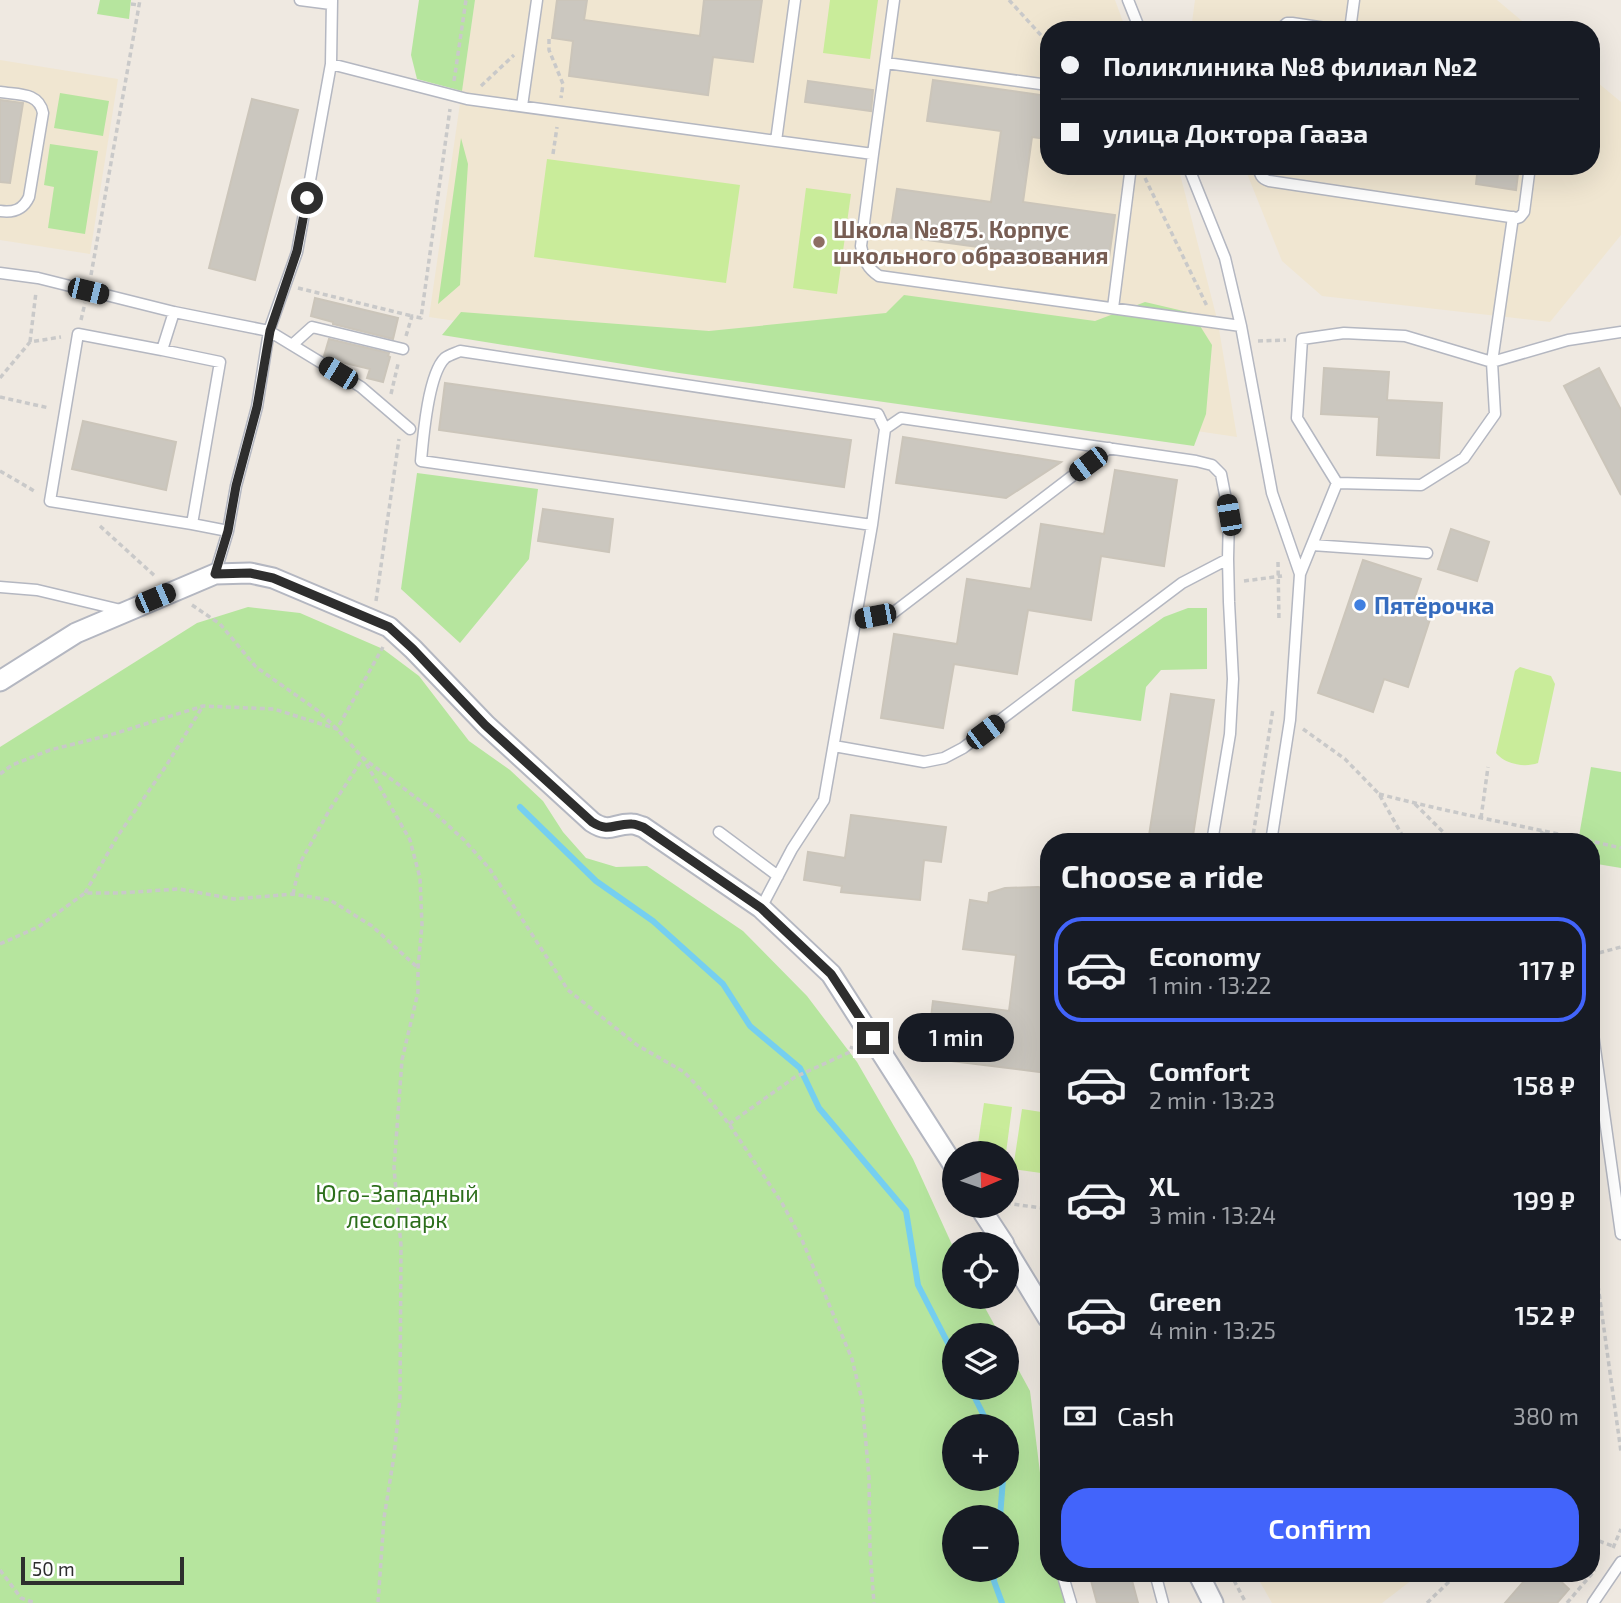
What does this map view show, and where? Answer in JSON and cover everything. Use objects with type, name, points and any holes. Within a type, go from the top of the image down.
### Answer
[{"type":"street","points":[[0,681],[76,633],[215,574],[250,573],[273,578],[389,627],[485,725],[592,822],[601,828],[630,824],[643,827],[761,908],[831,974],[942,1147]]},
{"type":"street","points":[[1019,1269],[1040,1305]]},
{"type":"street","points":[[1202,1582],[1213,1603]]},
{"type":"lane","points":[[215,574],[228,531],[236,486],[257,407],[270,331],[297,251],[331,64],[332,2],[300,0]]},
{"type":"lane","points":[[522,106],[537,0]]},
{"type":"lane","points":[[776,141],[795,0]]},
{"type":"lane","points":[[894,0],[861,246],[864,260],[870,270],[879,276],[1241,326]]},
{"type":"lane","points":[[1128,0],[1136,21]]},
{"type":"lane","points":[[1351,21],[1354,0]]},
{"type":"lane","points":[[886,63],[1040,84]]},
{"type":"lane","points":[[331,64],[467,99],[873,154]]},
{"type":"lane","points":[[0,92],[34,98],[41,105],[43,113],[29,197],[21,209],[14,212],[0,211]]},
{"type":"lane","points":[[1113,308],[1130,175]]},
{"type":"lane","points":[[1192,175],[1225,258],[1241,326],[1272,493],[1300,574]]},
{"type":"lane","points":[[1261,175],[1269,181],[1517,218],[1523,215],[1529,175]]},
{"type":"lane","points":[[1337,483],[1422,485],[1464,458],[1495,414],[1492,362],[1513,217]]},
{"type":"lane","points":[[0,272],[38,278],[174,312],[270,331],[361,387],[410,429]]},
{"type":"lane","points":[[162,350],[174,312]]},
{"type":"lane","points":[[292,345],[312,327],[402,349]]},
{"type":"lane","points":[[1337,483],[1297,418],[1302,339],[1345,333],[1405,337],[1492,362],[1568,340],[1621,332]]},
{"type":"lane","points":[[192,524],[220,362],[78,334],[50,501],[228,531]]},
{"type":"lane","points":[[761,908],[792,849],[824,800],[872,525],[885,429],[878,414],[460,351],[446,358],[435,373],[421,461],[872,525]]},
{"type":"lane","points":[[885,429],[901,418],[1196,461],[1212,465],[1221,474],[1229,515],[1229,602],[1233,679],[1230,734],[1214,833]]},
{"type":"lane","points":[[856,620],[894,613],[1109,448]]},
{"type":"lane","points":[[1271,833],[1290,720],[1300,574],[1337,483]]},
{"type":"lane","points":[[1312,545],[1427,552]]},
{"type":"lane","points":[[834,746],[924,762],[944,758],[963,748],[1182,583],[1228,559]]},
{"type":"lane","points":[[0,587],[37,590],[125,611]]},
{"type":"lane","points":[[719,832],[778,876]]},
{"type":"lane","points":[[1600,1084],[1621,1234]]},
{"type":"lane","points":[[1593,1603],[1621,1562]]},
{"type":"lane","points":[[1065,1582],[1071,1603]]},
{"type":"lane","points":[[1157,1582],[1163,1603]]},
{"type":"path","points":[[421,318],[466,0]]},
{"type":"path","points":[[1009,0],[1040,34]]},
{"type":"path","points":[[30,342],[78,334],[140,3],[131,4]]},
{"type":"path","points":[[549,36],[549,50],[563,84],[553,154]]},
{"type":"path","points":[[467,99],[531,39]]},
{"type":"path","points":[[1145,179],[1214,322]]},
{"type":"path","points":[[0,378],[30,342],[38,278]]},
{"type":"path","points":[[286,285],[411,316]]},
{"type":"path","points":[[1257,341],[1302,339]]},
{"type":"path","points":[[0,397],[65,411]]},
{"type":"path","points":[[337,729],[383,649],[389,627],[375,600],[401,422]]},
{"type":"path","points":[[0,471],[50,501]]},
{"type":"path","points":[[78,506],[172,591],[220,624],[256,667],[317,710],[337,729],[362,758],[410,840],[420,878],[422,925],[418,992],[402,1060],[394,1168],[401,1246],[400,1398],[384,1518],[378,1603]]},
{"type":"path","points":[[1261,577],[1300,574]]},
{"type":"path","points":[[1279,576],[1279,625]]},
{"type":"path","points":[[1253,833],[1275,701]]},
{"type":"path","points":[[0,774],[12,765],[50,750],[110,735],[203,706],[274,709],[337,729]]},
{"type":"path","points":[[0,944],[38,927],[85,893],[117,837],[203,706]]},
{"type":"path","points":[[1290,720],[1345,759],[1379,794],[1401,833]]},
{"type":"path","points":[[293,894],[300,863],[362,758]]},
{"type":"path","points":[[362,758],[426,805],[464,840],[489,868],[568,990],[637,1045],[684,1072],[729,1124],[782,1203],[802,1240],[852,1359],[862,1400],[869,1477],[874,1603]]},
{"type":"path","points":[[1480,818],[1488,767]]},
{"type":"path","points":[[1379,794],[1557,833]]},
{"type":"path","points":[[1414,803],[1445,833]]},
{"type":"path","points":[[1600,843],[1621,848]]},
{"type":"path","points":[[85,893],[179,889],[234,900],[293,894],[330,900],[372,926],[418,968]]},
{"type":"path","points":[[1600,953],[1621,947]]},
{"type":"path","points":[[729,1124],[795,1077],[850,1052]]},
{"type":"path","points":[[1019,1205],[1040,1208]]},
{"type":"path","points":[[1600,1300],[1621,1452]]},
{"type":"path","points":[[1600,1541],[1621,1549]]},
{"type":"path","points":[[0,1570],[21,1598],[35,1603]]},
{"type":"path","points":[[1235,1582],[1246,1603]]},
{"type":"path","points":[[1427,1603],[1449,1582]]},
{"type":"shaded area","name":"Школа №875. Корпус школьного образования","points":[[475,0],[1115,0],[1123,21],[1040,21],[1040,175],[1180,175],[1218,323],[1237,437],[429,317]]},
{"type":"shaded area","points":[[1195,0],[1497,0],[1522,21],[1192,21]]},
{"type":"shaded area","points":[[0,60],[118,79],[90,254],[0,240]]},
{"type":"shaded area","points":[[1600,84],[1621,102],[1621,235],[1550,322],[1322,296],[1282,261],[1248,175],[1600,175]]},
{"type":"shaded area","points":[[1260,1582],[1409,1582],[1382,1603],[1272,1603]]},
{"type":"green space","points":[[100,0],[131,0],[129,19],[97,14]]},
{"type":"green space","points":[[419,0],[475,0],[462,91],[417,79],[411,55]]},
{"type":"green space","points":[[830,0],[878,0],[870,59],[823,53]]},
{"type":"green space","points":[[60,93],[109,101],[103,136],[54,128]]},
{"type":"green space","points":[[461,138],[468,164],[460,285],[438,304]]},
{"type":"green space","points":[[50,144],[98,151],[85,234],[48,228],[54,187],[44,185]]},
{"type":"green space","points":[[547,159],[740,185],[726,283],[534,257]]},
{"type":"green space","points":[[806,188],[851,194],[837,294],[793,288]]},
{"type":"green space","points":[[904,295],[1095,321],[1145,302],[1192,313],[1212,345],[1206,414],[1194,446],[679,373],[442,335],[461,312],[709,331],[886,313]]},
{"type":"green space","points":[[417,473],[538,489],[529,559],[460,643],[401,589]]},
{"type":"green space","name":"Юго-Западный лесопарк","points":[[248,607],[300,613],[383,649],[419,676],[469,741],[510,770],[543,801],[563,832],[586,858],[616,867],[647,866],[743,931],[807,996],[857,1062],[913,1159],[946,1232],[942,1232],[942,1309],[986,1309],[993,1323],[942,1323],[942,1400],[1019,1400],[1019,1371],[1030,1391],[1040,1473],[1040,1582],[1060,1582],[1065,1603],[0,1603],[0,747],[197,623]]},
{"type":"green space","points":[[1188,608],[1207,608],[1207,669],[1161,670],[1146,687],[1141,721],[1072,711],[1075,680],[1164,617]]},
{"type":"green space","points":[[1520,667],[1551,676],[1555,684],[1538,763],[1527,765],[1515,764],[1496,753],[1515,671]]},
{"type":"green space","points":[[1591,767],[1621,772],[1621,868],[1600,864],[1600,833],[1580,833]]},
{"type":"green space","points":[[984,1103],[1012,1107],[1008,1141],[978,1141]]},
{"type":"green space","points":[[1022,1109],[1040,1112],[1040,1173],[1019,1170],[1017,1141]]},
{"type":"building","points":[[557,0],[587,0],[584,20],[700,36],[704,0],[762,0],[753,62],[713,57],[708,95],[569,76],[573,41],[552,38]]},
{"type":"building","points":[[933,80],[1040,95],[1040,138],[1032,137],[1023,202],[1115,215],[1108,265],[890,235],[897,189],[991,202],[1001,131],[927,121]]},
{"type":"building","points":[[808,81],[873,90],[871,111],[805,102]]},
{"type":"building","points":[[252,99],[298,110],[255,280],[209,268]]},
{"type":"building","points":[[0,100],[23,103],[10,183],[0,182]]},
{"type":"building","points":[[1477,175],[1518,175],[1516,190],[1476,184]]},
{"type":"building","points":[[315,298],[398,318],[393,339],[311,316]]},
{"type":"building","points":[[329,339],[389,353],[383,382],[367,378],[370,369],[324,356]]},
{"type":"building","points":[[1324,368],[1389,372],[1387,400],[1442,403],[1439,458],[1377,455],[1379,417],[1321,414]]},
{"type":"building","points":[[1599,368],[1621,410],[1621,495],[1564,386]]},
{"type":"building","points":[[445,383],[851,440],[844,487],[439,430]]},
{"type":"building","points":[[83,421],[176,442],[166,490],[72,469]]},
{"type":"building","points":[[903,437],[1061,462],[1006,498],[896,483]]},
{"type":"building","points":[[1115,470],[1177,480],[1164,566],[1101,556],[1091,620],[1028,610],[1017,674],[954,664],[943,728],[881,718],[894,634],[957,644],[967,579],[1031,589],[1041,524],[1104,534]]},
{"type":"building","points":[[543,509],[613,519],[609,552],[538,541]]},
{"type":"building","points":[[1451,529],[1489,542],[1477,581],[1438,569]]},
{"type":"building","points":[[1363,560],[1421,579],[1411,609],[1431,616],[1408,687],[1384,679],[1373,712],[1318,693]]},
{"type":"building","points":[[1171,694],[1214,700],[1193,833],[1149,833]]},
{"type":"building","points":[[851,815],[946,827],[941,862],[924,860],[920,900],[841,892],[842,886],[804,880],[808,852],[845,858]]},
{"type":"building","points":[[1040,887],[1040,1072],[926,1058],[933,1001],[1009,1011],[1016,955],[963,949],[970,900],[988,903],[989,893],[1005,888]]},
{"type":"building","points":[[1091,1582],[1132,1582],[1138,1603],[1097,1603]]},
{"type":"building","points":[[1523,1582],[1562,1582],[1569,1589],[1557,1603],[1505,1603]]},
{"type":"waterway","points":[[520,807],[596,881],[653,921],[723,984],[750,1026],[800,1068],[819,1108],[906,1211],[918,1285],[942,1332]]},
{"type":"waterway","points":[[976,1400],[983,1414]]},
{"type":"waterway","points":[[1001,1505],[1002,1491]]},
{"type":"waterway","points":[[994,1582],[1002,1603]]},
{"type":"place","name":"Школа №875. Корпус школьного образования","points":[[819,242]]},
{"type":"place","name":"Пятёрочка","points":[[1360,605]]},
{"type":"route","points":[[307,198],[297,251],[270,331],[257,407],[236,486],[228,531],[215,574],[250,573],[273,578],[389,627],[485,725],[592,822],[601,828],[630,824],[643,827],[761,908],[831,974],[873,1038]]}]
